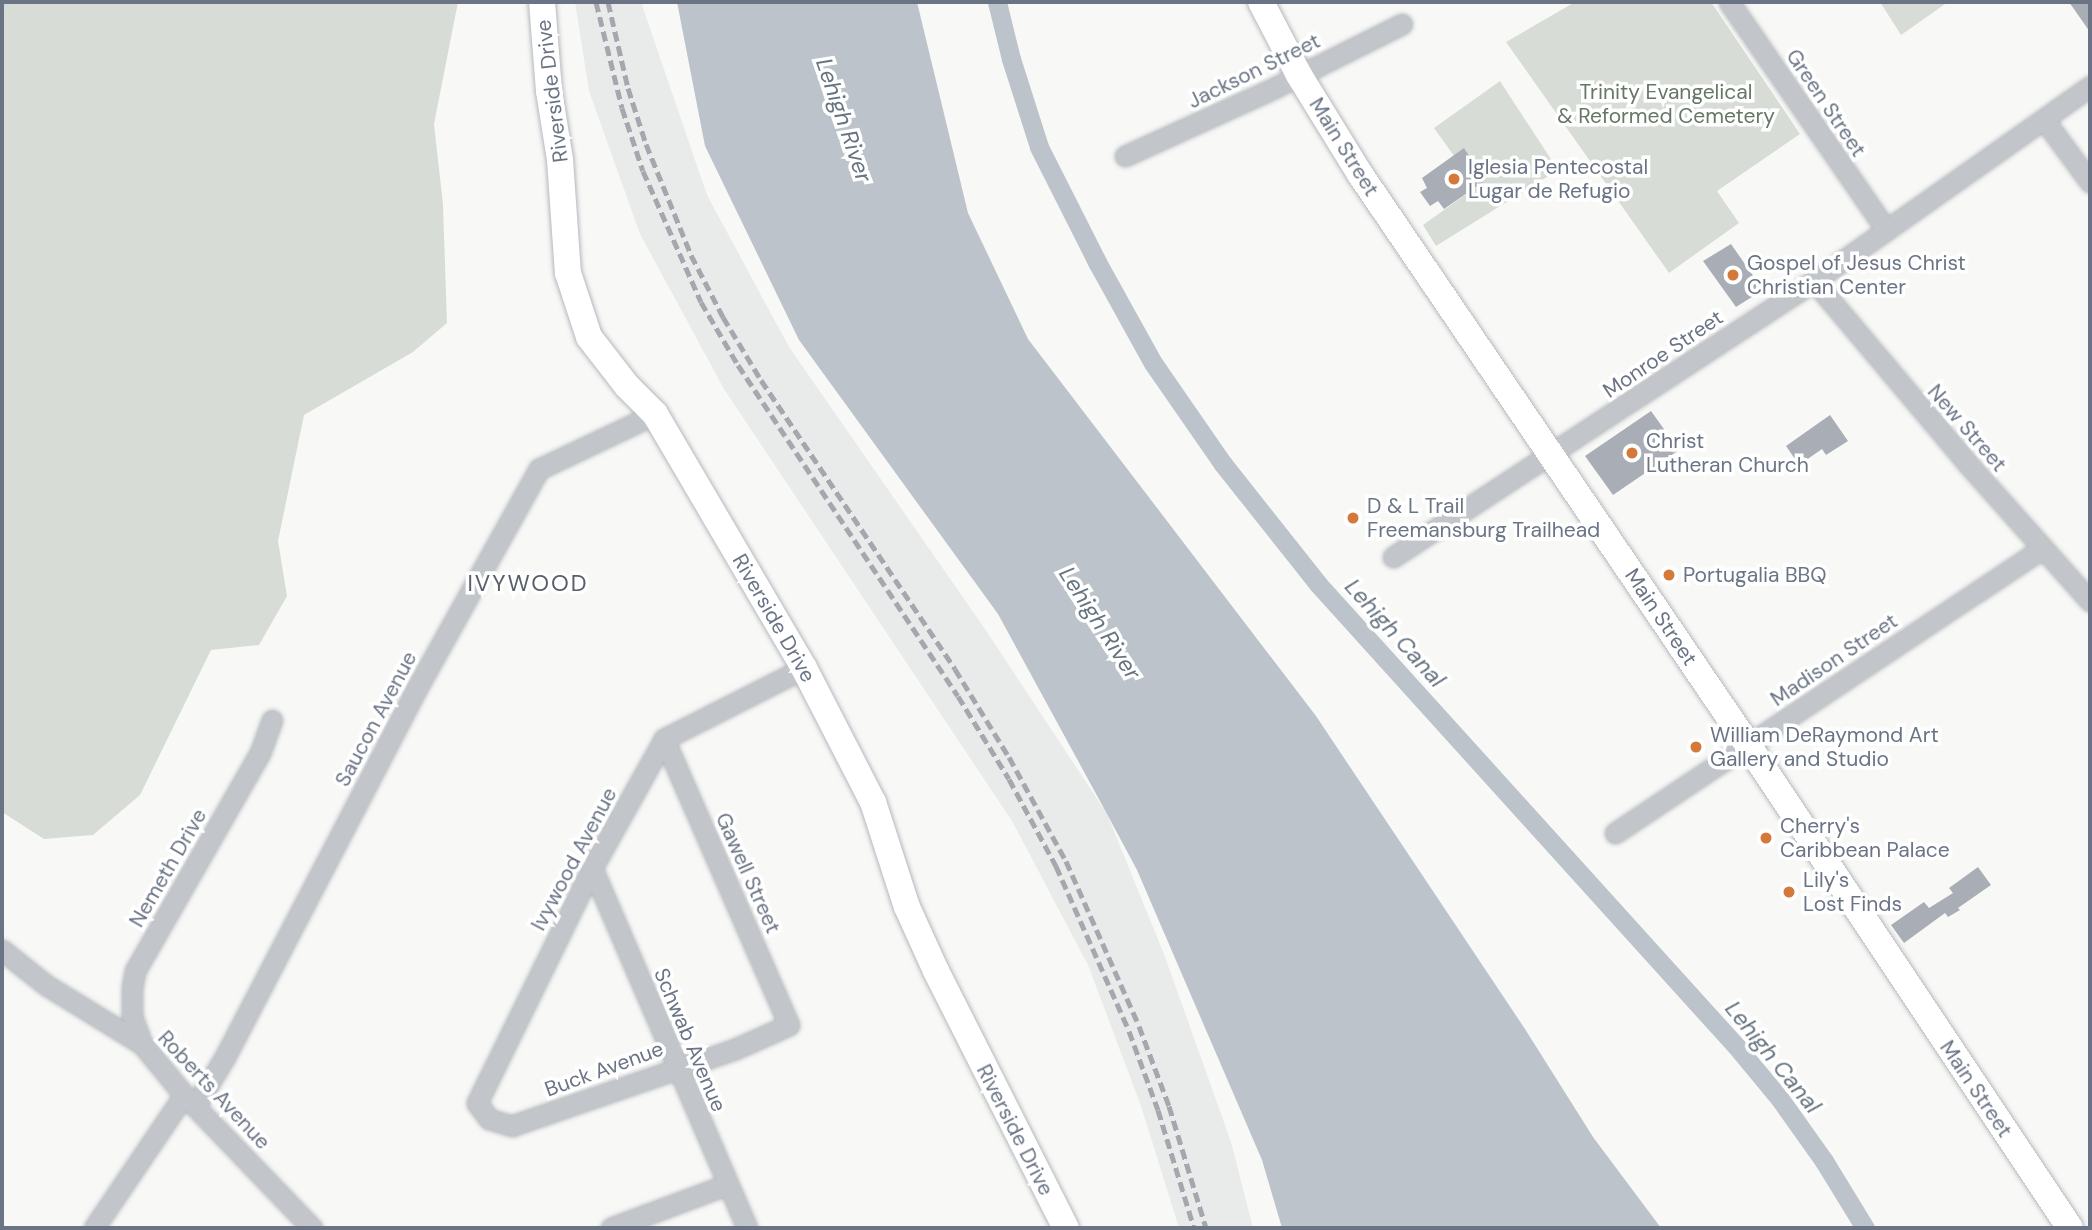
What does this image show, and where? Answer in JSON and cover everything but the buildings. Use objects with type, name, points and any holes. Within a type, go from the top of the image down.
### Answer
[{"type":"street","name":"Riverside Drive","points":[[542,2],[571,283],[589,337],[627,386],[655,414],[804,668],[873,802],[907,907],[936,971],[995,1094],[1066,1228]]},
{"type":"street","name":"Main Street","points":[[1261,2],[1299,75],[1360,174],[1549,456],[1748,745],[2070,1228]]},
{"type":"street","name":"Green Street","points":[[1729,2],[1886,230]]},
{"type":"street","name":"Jackson Street","points":[[1125,156],[1402,24]]},
{"type":"street","name":"Monroe Street","points":[[1393,557],[1814,281],[2045,121],[2090,86]]},
{"type":"street","points":[[2045,121],[2090,182]]},
{"type":"street","name":"New Street","points":[[1814,281],[1898,382],[2090,601]]},
{"type":"street","name":"Saucon Avenue","points":[[94,1228],[226,1055],[417,688],[539,468],[655,414]]},
{"type":"street","name":"Madison Street","points":[[1615,833],[2043,548]]},
{"type":"street","points":[[664,740],[804,668]]},
{"type":"street","name":"Nemeth Drive","points":[[142,1044],[132,1016],[135,971],[260,753],[272,720]]},
{"type":"street","name":"Ivywood Avenue","points":[[512,1126],[489,1119],[477,1103],[592,868],[664,740]]},
{"type":"street","name":"Gawell Street","points":[[664,740],[789,1025]]},
{"type":"street","name":"Schwab Avenue","points":[[592,868],[726,1185],[747,1228]]},
{"type":"street","name":"Roberts Avenue","points":[[2,950],[46,985],[142,1044],[190,1100],[312,1228]]},
{"type":"street","name":"Buck Avenue","points":[[512,1126],[735,1049],[789,1025]]},
{"type":"street","points":[[611,1228],[726,1185]]},
{"type":"shaded area","points":[[575,2],[641,2],[707,195],[789,347],[987,632],[1107,814],[1164,954],[1231,1142],[1253,1228],[1179,1228],[1141,1106],[1088,965],[1012,821],[724,389],[640,234],[589,91]]},
{"type":"green space","points":[[2,2],[458,2],[434,124],[443,204],[447,323],[413,352],[304,415],[278,541],[287,596],[259,645],[211,650],[140,795],[93,835],[44,839],[2,812]]},
{"type":"green space","name":"Trinity Evangelical & Reformed Cemetery","points":[[1575,2],[1711,2],[1800,134],[1717,191],[1739,223],[1669,273],[1506,42]]},
{"type":"green space","points":[[1880,2],[1948,2],[1901,35]]},
{"type":"green space","points":[[1500,81],[1558,170],[1436,246],[1423,225],[1486,180],[1465,149],[1454,156],[1434,128]]},
{"type":"water","name":"Lehigh River","points":[[677,2],[917,2],[968,213],[1028,339],[1316,716],[1525,1029],[1593,1137],[1661,1228],[1282,1228],[1262,1160],[1137,870],[1107,814],[998,614],[799,340],[705,146]]},
{"type":"waterway","name":"Lehigh Canal","points":[[997,2],[1011,59],[1039,147],[1097,262],[1153,363],[1223,464],[1318,584],[1737,1047],[1780,1099],[1824,1161],[1865,1228]]},
{"type":"railway","points":[[596,2],[622,108],[643,171],[701,302],[738,365],[958,696],[1009,779],[1056,866],[1129,1031],[1158,1110],[1194,1228]]},
{"type":"railway","points":[[608,2],[628,88],[646,144],[691,255],[723,317],[761,380],[955,669],[1009,757],[1066,861],[1139,1026],[1169,1106],[1206,1228]]},
{"type":"place","name":"Iglesia Pentecostal Lugar de Refugio","points":[[1454,179]]},
{"type":"place","name":"Gospel of Jesus Christ Christian Center","points":[[1733,275]]},
{"type":"place","name":"Christ Lutheran Church","points":[[1632,453]]},
{"type":"place","name":"D & L Trail Freemansburg Trailhead","points":[[1353,518]]},
{"type":"place","name":"Portugalia BBQ","points":[[1669,575]]},
{"type":"place","name":"William DeRaymond Art Gallery and Studio","points":[[1696,747]]},
{"type":"place","name":"Cherry's Caribbean Palace","points":[[1766,838]]},
{"type":"place","name":"Lily's Lost Finds","points":[[1789,892]]},
{"type":"district","name":"IVYWOOD","points":[[528,583]]}]
